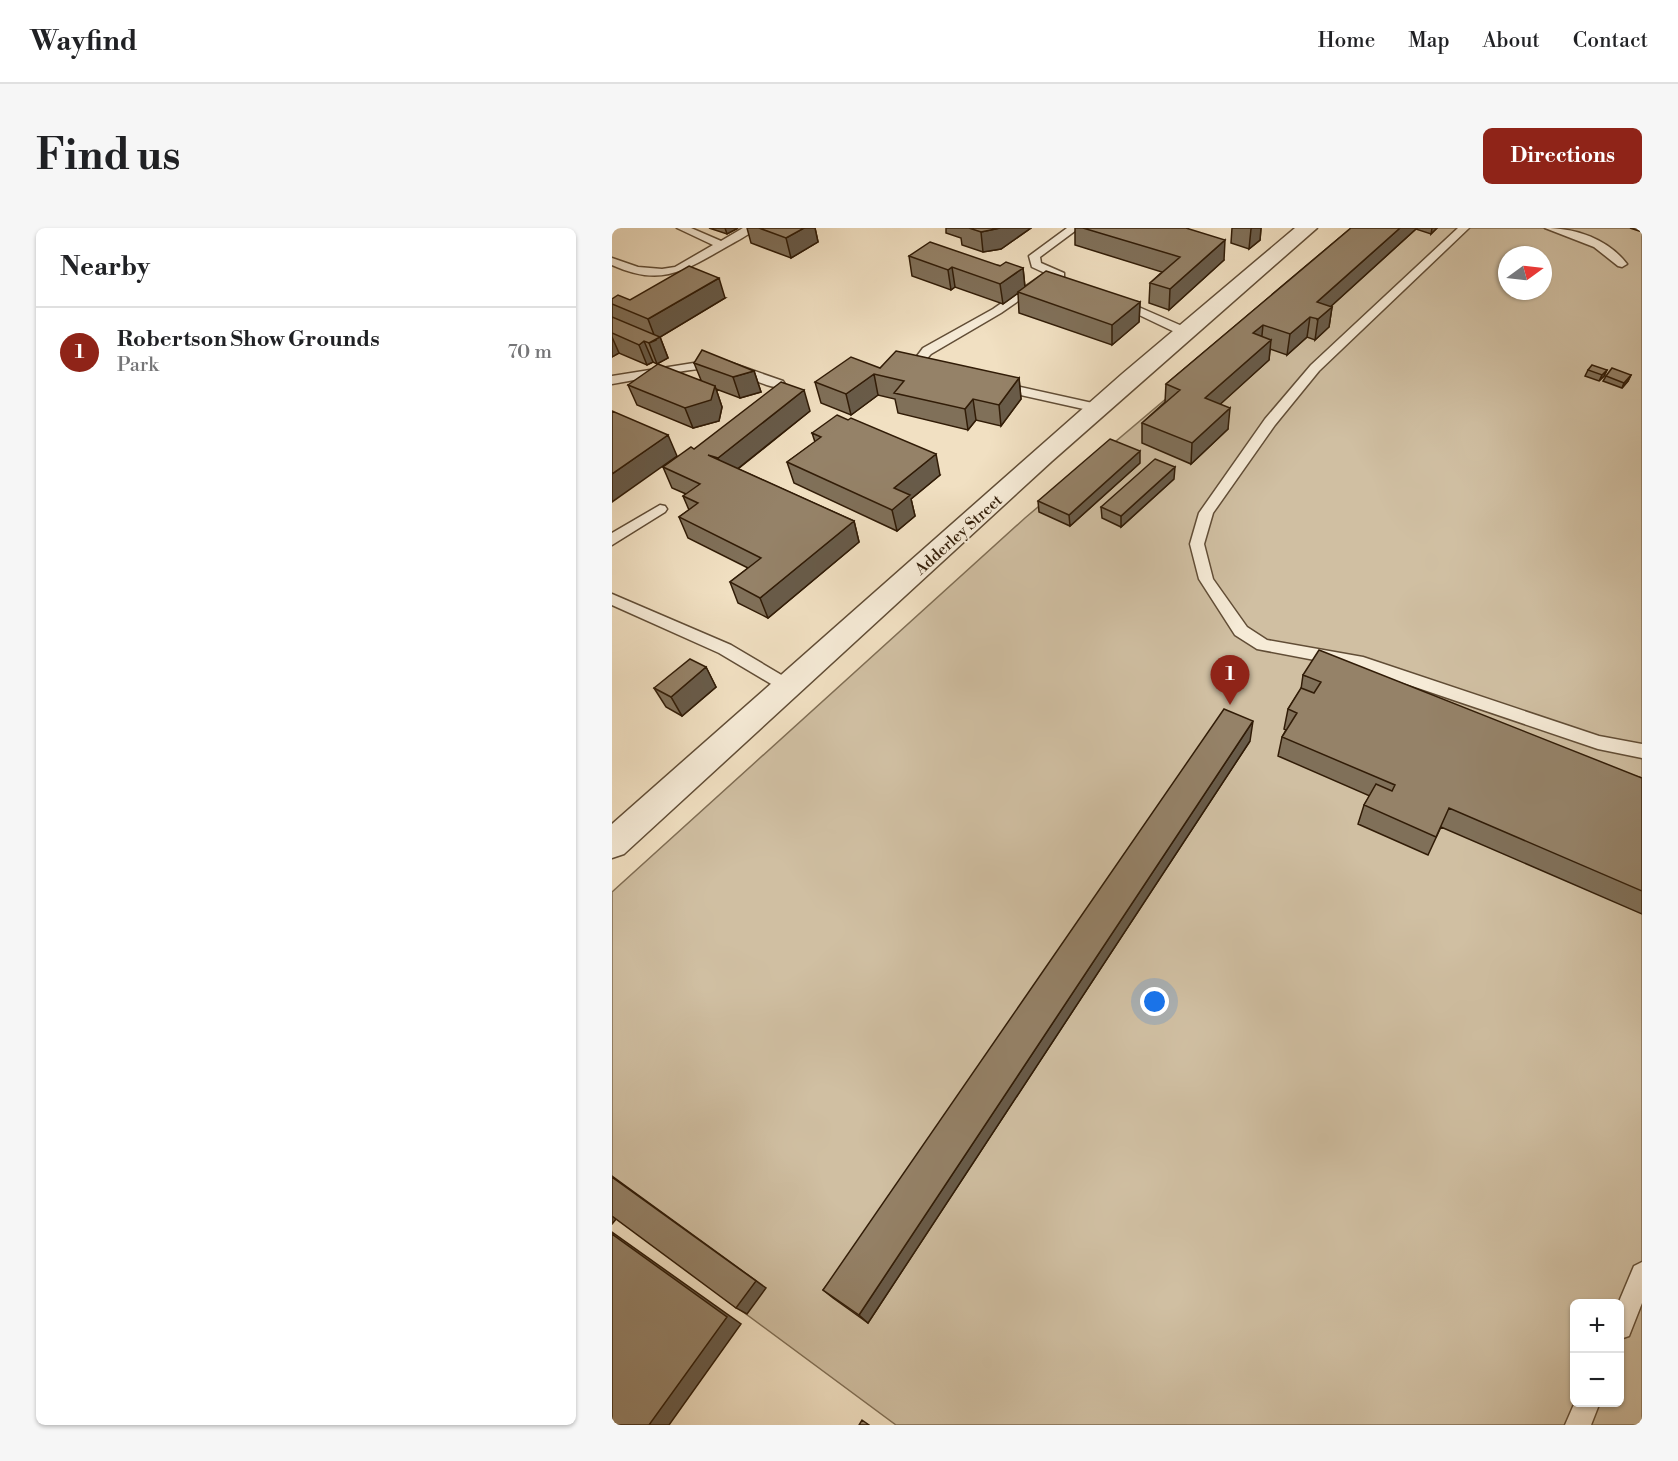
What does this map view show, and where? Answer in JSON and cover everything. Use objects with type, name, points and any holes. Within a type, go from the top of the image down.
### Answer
[{"type":"street","name":"Adderley Street","points":[[612,844],[1097,408],[1307,228]]},
{"type":"lane","points":[[682,228],[720,245]]},
{"type":"lane","points":[[612,261],[639,271],[670,272],[751,228]]},
{"type":"lane","points":[[1074,228],[1034,256],[1036,265],[1074,282]]},
{"type":"lane","points":[[1464,228],[1315,368],[1270,422],[1206,513],[1197,544],[1206,579],[1241,631],[1263,645],[1363,663],[1598,742],[1642,751]]},
{"type":"lane","points":[[1550,228],[1599,243],[1611,250],[1622,264]]},
{"type":"lane","points":[[952,377],[923,370],[921,358],[939,344],[997,311],[1053,272]]},
{"type":"lane","points":[[1107,296],[1185,332]]},
{"type":"lane","points":[[612,380],[700,366],[726,365],[779,384]]},
{"type":"lane","points":[[987,384],[1097,408]]},
{"type":"lane","points":[[612,540],[660,509]]},
{"type":"lane","points":[[612,599],[725,649],[789,687]]},
{"type":"lane","points":[[1624,1317],[1642,1274]]},
{"type":"lane","points":[[1578,1425],[1586,1407]]},
{"type":"shaded area","points":[[1368,228],[1642,228],[1642,1425],[896,1425],[612,1215],[612,892],[1025,518]]},
{"type":"building","points":[[759,228],[804,228],[786,238]]},
{"type":"building","points":[[969,228],[1000,228],[981,232]]},
{"type":"building","points":[[1083,228],[1186,228],[1225,240],[1170,289],[1150,283],[1180,257]]},
{"type":"building","points":[[1351,228],[1400,228],[1317,302],[1332,307],[1318,319],[1310,317],[1290,334],[1263,325],[1253,333],[1271,340],[1205,398],[1230,408],[1192,443],[1142,423],[1180,390],[1166,384]]},
{"type":"building","points":[[930,242],[1000,266],[1006,262],[1023,268],[1000,284],[952,267],[948,270],[909,256]]},
{"type":"building","points":[[689,266],[719,278],[648,319],[612,304],[612,299],[618,295],[630,300]]},
{"type":"building","points":[[1046,271],[1140,302],[1112,325],[1018,292]]},
{"type":"building","points":[[612,317],[660,337],[649,343],[644,341],[639,345],[612,333]]},
{"type":"building","points":[[702,350],[754,371],[733,377],[694,363]]},
{"type":"building","points":[[896,351],[1019,378],[999,405],[973,399],[965,409],[894,393],[904,381],[874,374],[846,394],[815,382],[851,357],[880,368]]},
{"type":"building","points":[[658,364],[715,386],[711,400],[685,408],[628,385]]},
{"type":"building","points":[[1592,365],[1607,370],[1602,375],[1588,370]]},
{"type":"building","points":[[1612,368],[1631,375],[1624,383],[1606,376]]},
{"type":"building","points":[[781,382],[804,390],[718,458],[708,455],[854,521],[760,598],[730,582],[761,558],[679,517],[698,503],[683,496],[700,484],[663,467],[691,447],[694,449]]},
{"type":"building","points":[[612,411],[668,435],[612,474]]},
{"type":"building","points":[[837,415],[848,420],[851,418],[936,454],[894,488],[910,495],[892,510],[787,462],[821,437],[812,433]]},
{"type":"building","points":[[1110,439],[1140,451],[1069,515],[1038,501]]},
{"type":"building","points":[[1155,459],[1175,467],[1121,516],[1101,507]]},
{"type":"building","points":[[1319,650],[1642,778],[1642,891],[1449,808],[1436,837],[1364,805],[1376,784],[1392,791],[1395,785],[1282,737],[1297,713],[1288,709],[1301,688],[1314,693],[1321,682],[1303,675]]},
{"type":"building","points":[[690,659],[706,667],[671,697],[654,688]]},
{"type":"building","points":[[1224,709],[1253,721],[859,1315],[823,1290]]},
{"type":"building","points":[[612,1177],[756,1281],[736,1308],[612,1216]]},
{"type":"building","points":[[612,1234],[727,1317],[649,1425],[612,1425]]},
{"type":"building","points":[[862,1420],[869,1425],[859,1425]]},
{"type":"place","name":"Robertson Show Grounds","points":[[1230,705]]}]
